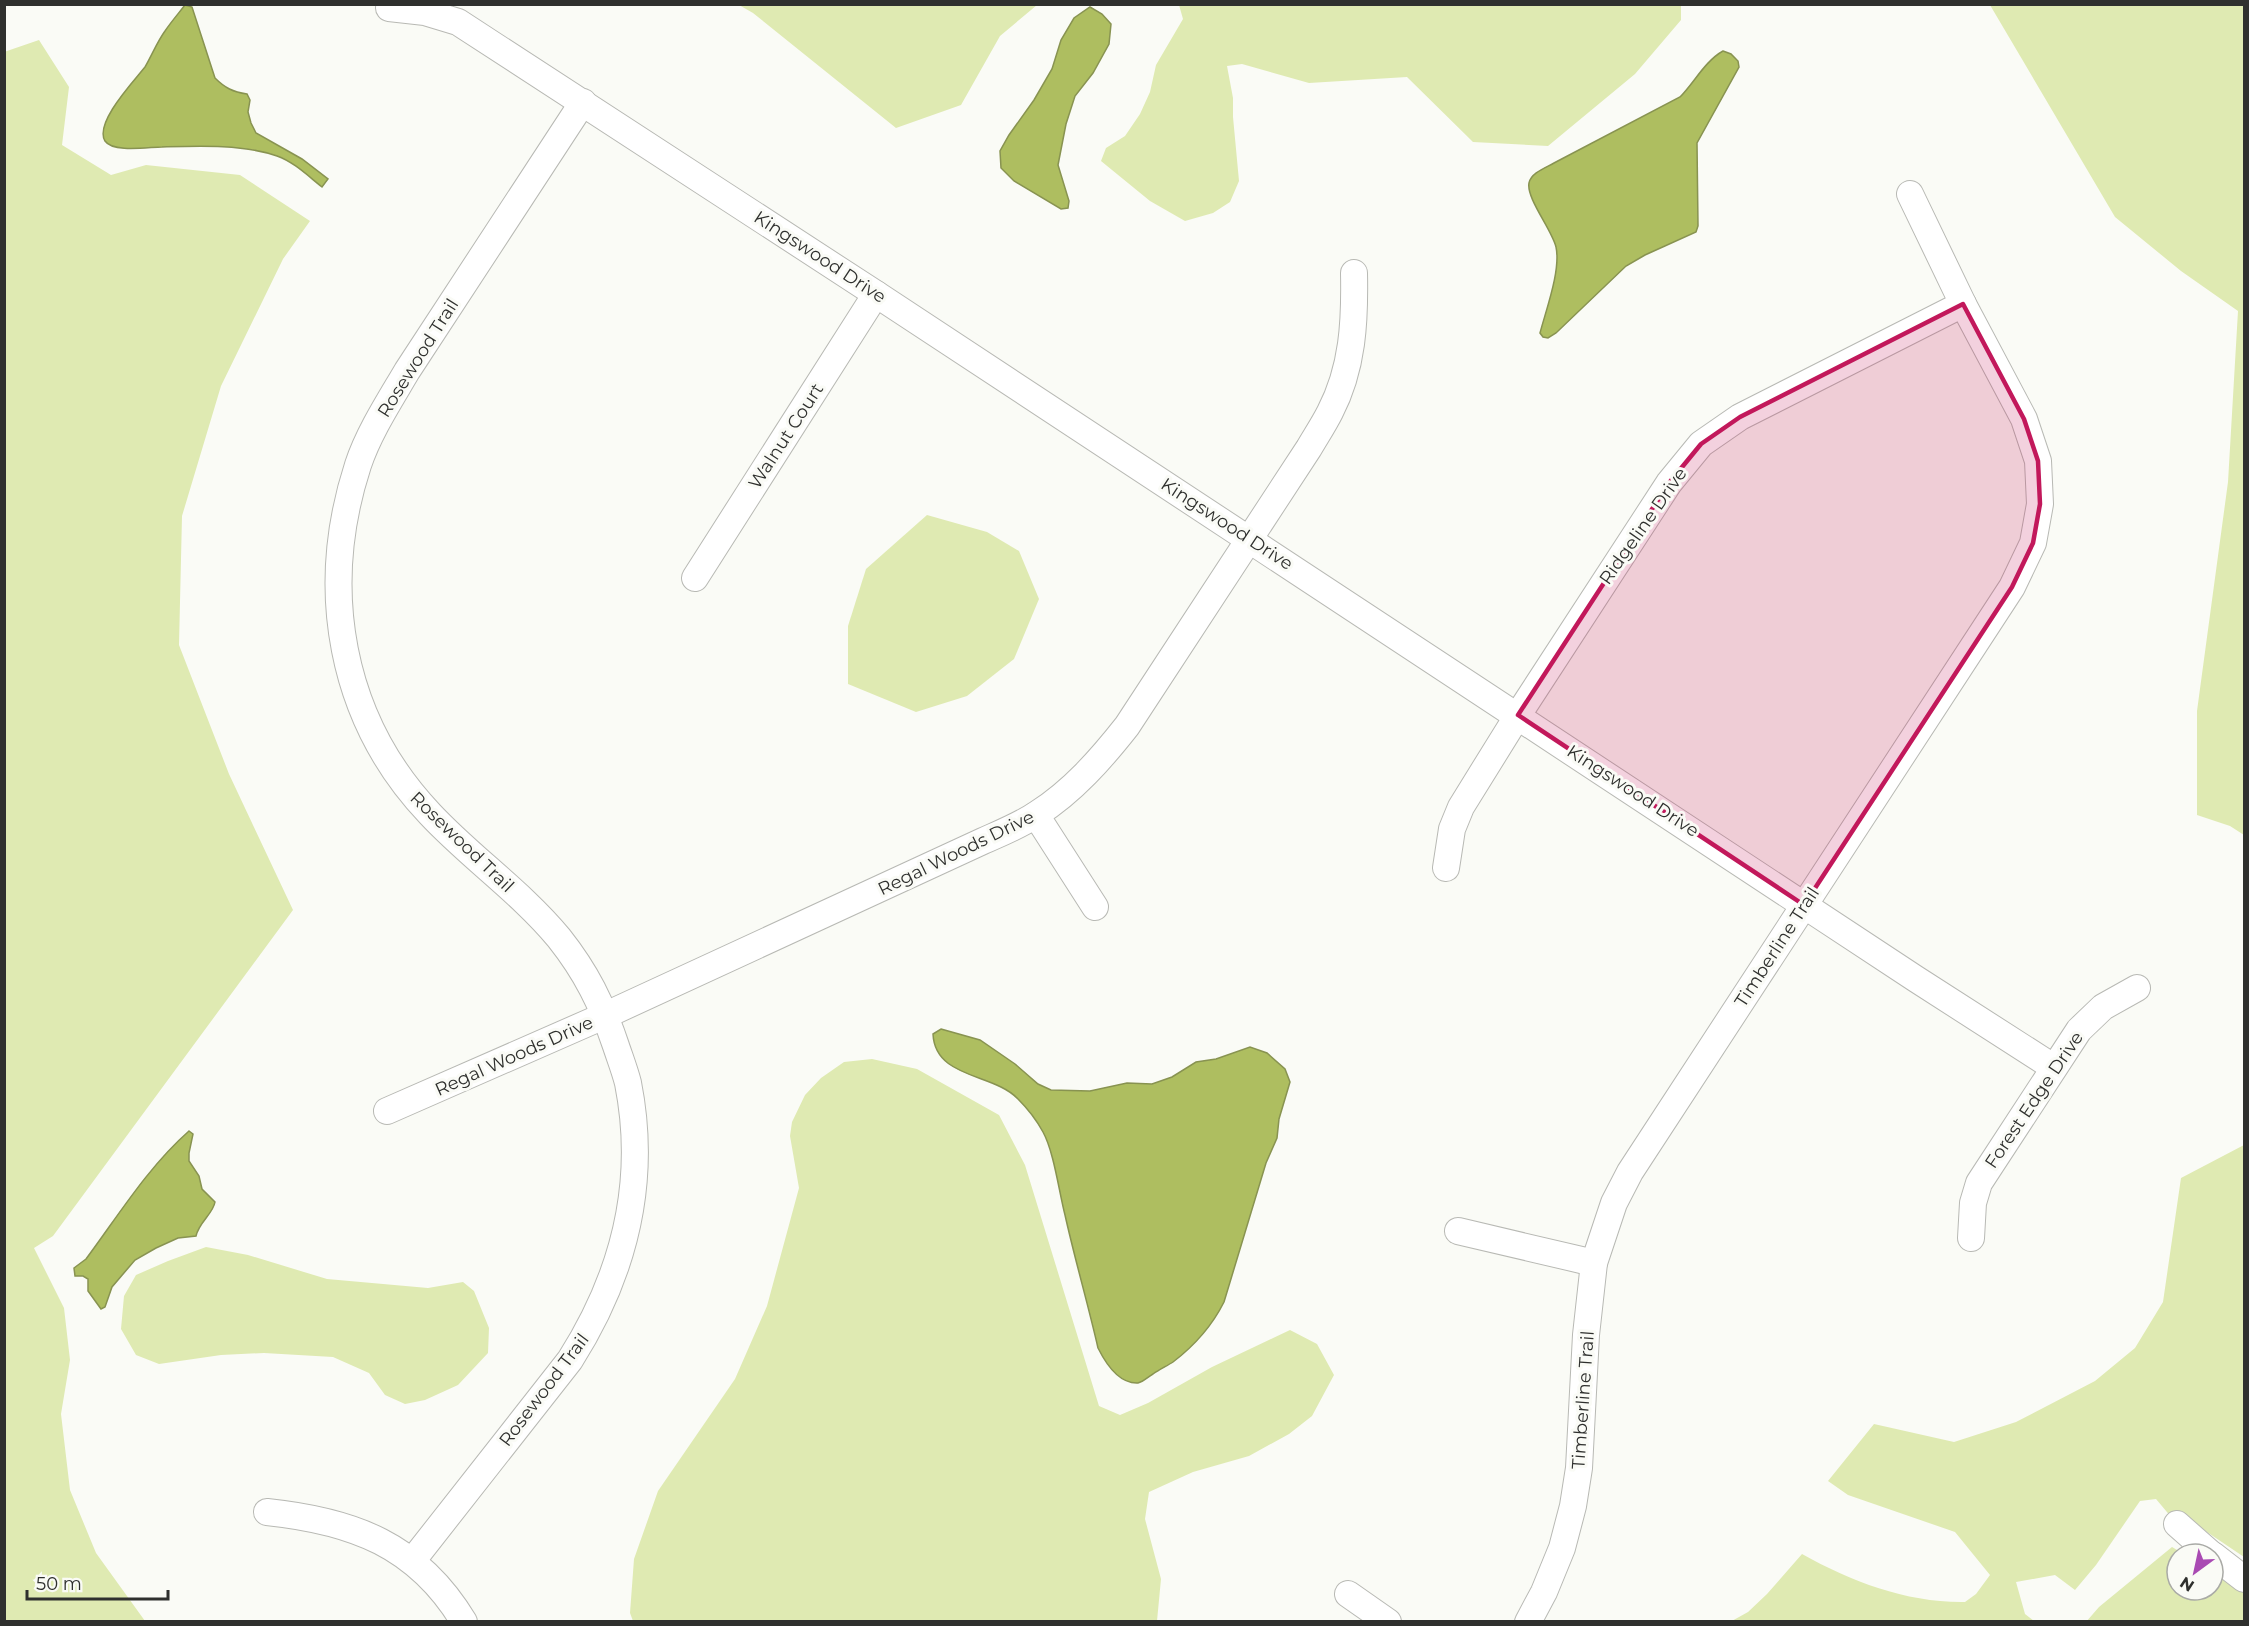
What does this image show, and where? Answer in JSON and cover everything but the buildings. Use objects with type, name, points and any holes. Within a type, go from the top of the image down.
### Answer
[{"type":"street","name":"Kingswood Drive","points":[[389,8],[425,12],[458,22],[2053,1067]]},
{"type":"street","name":"Rosewood Trail","points":[[413,1560],[570,1360],[590,1329],[616,1271],[625,1241],[632,1203],[636,1151],[628,1082],[606,1015],[591,982],[558,937],[523,901],[460,845],[400,780],[379,744],[358,698],[344,654],[337,596],[342,524],[358,462],[382,415],[408,371],[583,102]]},
{"type":"street","name":"Timberline Trail","points":[[1528,1622],[1544,1592],[1562,1548],[1573,1506],[1579,1468],[1586,1335],[1594,1263],[1614,1203],[1630,1172],[2012,587],[2033,543],[2040,504],[2038,461],[2024,419],[1963,304],[1910,194]]},
{"type":"street","name":"Regal Woods Drive","points":[[387,1111],[606,1015],[1036,815],[1061,796],[1099,761],[1127,726],[1309,448],[1335,400],[1351,349],[1354,320],[1354,273]]},
{"type":"street","name":"Walnut Court","points":[[695,578],[876,294]]},
{"type":"street","name":"Ridgeline Drive","points":[[1446,868],[1452,829],[1461,807],[1669,483],[1701,444],[1740,417],[1963,304]]},
{"type":"street","points":[[1036,815],[1095,907]]},
{"type":"street","name":"Forest Edge Drive","points":[[1971,1238],[1973,1203],[1979,1183],[2053,1067],[2079,1030],[2103,1007],[2137,988]]},
{"type":"street","points":[[1458,1231],[1594,1263]]},
{"type":"street","points":[[267,1512],[306,1516],[355,1529],[397,1550],[413,1560],[435,1581],[464,1622]]},
{"type":"street","points":[[2177,1524],[2197,1542]]},
{"type":"street","points":[[2225,1565],[2244,1579]]},
{"type":"street","points":[[1348,1594],[1389,1622]]},
{"type":"highlighted area","points":[[1963,304],[2024,419],[2038,461],[2040,504],[2033,543],[2012,587],[1804,905],[1518,715],[1669,483],[1701,444],[1740,417]]},
{"type":"shaded area","points":[[1681,4],[1681,20],[1635,74],[1548,146],[1473,142],[1407,77],[1309,83],[1242,64],[1227,66],[1233,98],[1239,181],[1230,202],[1213,213],[1185,221],[1150,201],[1101,161],[1106,148],[1125,136],[1140,114],[1150,92],[1156,65],[1183,19],[1179,5]]},
{"type":"shaded area","points":[[185,5],[192,7],[215,78],[230,89],[247,94],[250,100],[248,112],[256,133],[302,159],[328,179],[322,187],[289,162],[277,156],[250,149],[190,146],[123,148],[109,145],[105,141],[103,133],[110,113],[145,67],[162,35]]},
{"type":"shaded area","points":[[739,5],[1037,5],[1000,36],[961,105],[896,128],[753,13]]},
{"type":"shaded area","points":[[1990,5],[2244,5],[2244,835],[2230,826],[2197,815],[2197,711],[2228,482],[2238,311],[2181,271],[2115,217]]},
{"type":"shaded area","points":[[1090,7],[1102,14],[1111,24],[1109,44],[1093,73],[1075,96],[1066,124],[1058,165],[1069,201],[1068,208],[1061,209],[1014,181],[1001,168],[1000,151],[1052,69],[1061,40],[1074,18]]},
{"type":"shaded area","points":[[39,40],[69,87],[62,145],[111,175],[146,165],[240,175],[310,221],[283,259],[221,386],[182,516],[179,645],[229,774],[293,910],[53,1236],[34,1248],[64,1308],[70,1360],[61,1414],[70,1490],[96,1553],[145,1621],[5,1621],[4,52]]},
{"type":"shaded area","points":[[1723,51],[1731,54],[1738,61],[1739,67],[1697,143],[1698,226],[1696,232],[1626,266],[1556,333],[1548,338],[1543,337],[1540,333],[1552,290],[1557,256],[1554,240],[1531,197],[1530,179],[1543,169],[1680,97],[1705,66]]},
{"type":"shaded area","points":[[927,515],[987,532],[1019,551],[1039,599],[1014,659],[967,696],[916,712],[848,684],[848,626],[866,569]]},
{"type":"shaded area","points":[[941,1029],[980,1040],[1015,1064],[1038,1084],[1051,1090],[1090,1091],[1127,1083],[1152,1084],[1172,1077],[1196,1062],[1216,1059],[1250,1047],[1267,1053],[1285,1069],[1290,1082],[1279,1119],[1277,1138],[1266,1163],[1224,1302],[1202,1335],[1188,1349],[1144,1381],[1131,1382],[1119,1376],[1098,1348],[1053,1161],[1043,1132],[1025,1106],[1008,1091],[967,1074],[944,1059],[936,1049],[933,1034]]},
{"type":"shaded area","points":[[872,1059],[917,1069],[999,1115],[1025,1165],[1099,1406],[1120,1415],[1290,1330],[1317,1344],[1334,1375],[1312,1416],[1289,1434],[1249,1456],[1193,1472],[1149,1492],[1145,1519],[1161,1579],[1157,1621],[633,1621],[630,1613],[634,1559],[658,1491],[735,1379],[767,1306],[799,1188],[790,1136],[792,1122],[805,1095],[821,1078],[844,1062]]},
{"type":"shaded area","points":[[189,1131],[193,1134],[189,1161],[199,1176],[202,1189],[215,1202],[214,1206],[196,1236],[178,1238],[135,1260],[112,1287],[105,1307],[101,1309],[88,1291],[88,1279],[75,1276],[74,1268],[86,1259],[160,1160]]},
{"type":"shaded area","points":[[2244,1145],[2244,1557],[2225,1542],[2198,1526],[2177,1524],[2156,1499],[2140,1501],[2096,1565],[2075,1590],[2055,1575],[2016,1582],[2025,1614],[2034,1621],[1730,1622],[1748,1612],[1802,1554],[1861,1582],[1902,1595],[1965,1602],[1976,1594],[1990,1575],[1955,1532],[1848,1495],[1828,1481],[1874,1424],[1954,1442],[2016,1422],[2095,1381],[2135,1348],[2163,1302],[2181,1178]]},
{"type":"shaded area","points":[[206,1247],[248,1255],[327,1279],[428,1288],[463,1282],[474,1291],[489,1328],[488,1353],[458,1385],[425,1400],[405,1404],[385,1395],[369,1373],[333,1357],[264,1353],[221,1355],[159,1364],[136,1355],[121,1329],[124,1296],[136,1275]]},
{"type":"shaded area","points":[[2165,1553],[2165,1602],[2225,1602],[2225,1578],[2244,1589],[2244,1621],[2086,1622],[2099,1607]]}]
